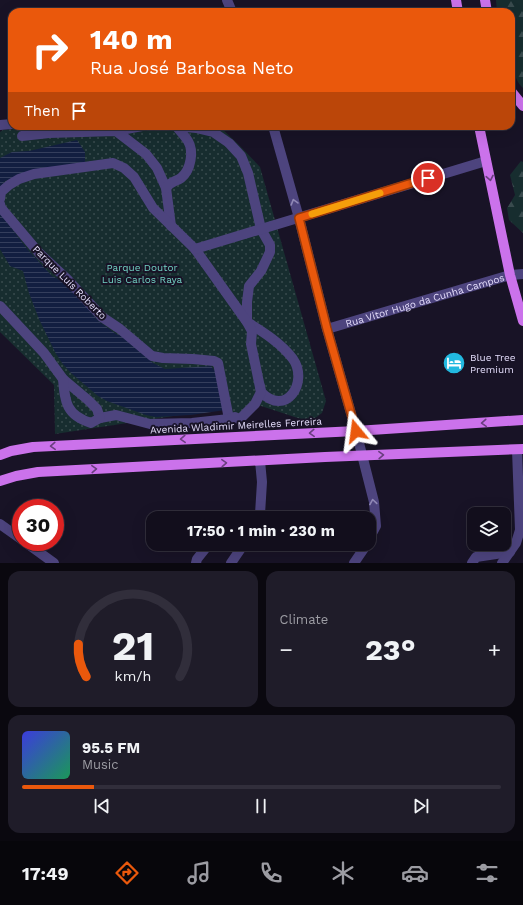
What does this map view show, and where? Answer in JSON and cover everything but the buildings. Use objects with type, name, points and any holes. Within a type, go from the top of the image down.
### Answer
[{"type":"main road","points":[[515,96],[523,106]]},
{"type":"main road","points":[[480,130],[510,275],[523,321]]},
{"type":"main road","name":"Avenida Wladimir Meirelles Ferreira","points":[[0,455],[11,451],[33,447],[356,431],[523,420]]},
{"type":"main road","points":[[0,481],[38,472],[362,456],[520,450]]},
{"type":"street","points":[[22,136],[49,133],[121,130]]},
{"type":"street","points":[[166,188],[170,183],[183,177],[190,164],[191,148],[187,139],[179,130]]},
{"type":"street","points":[[204,130],[213,132],[230,143],[241,156],[248,173],[261,228],[270,245],[270,252],[261,271],[249,286],[247,322]]},
{"type":"street","points":[[274,130],[299,218],[327,329],[356,431],[374,502],[375,511]]},
{"type":"street","points":[[116,131],[146,154],[158,168],[166,188],[171,226]]},
{"type":"street","points":[[195,249],[486,161]]},
{"type":"street","points":[[0,199],[1,192],[9,185],[34,174],[97,164],[113,163],[124,168],[134,177],[153,208],[195,249],[247,322],[252,331],[251,344],[261,392],[267,399],[278,402],[288,399],[297,385],[299,372],[293,360],[283,348],[247,322]]},
{"type":"street","name":"Parque Luis Roberto","points":[[0,204],[1,208],[39,253],[67,279],[102,317],[120,328],[152,356],[214,361],[218,363],[229,419]]},
{"type":"street","name":"Rua Vitor Hugo da Cunha Campos","points":[[327,329],[510,275],[523,274]]},
{"type":"street","points":[[0,306],[44,353],[63,379],[97,409],[100,418]]},
{"type":"street","points":[[63,379],[64,399],[68,408],[74,415],[83,421],[91,423],[100,418],[116,416],[150,424],[192,423],[229,419],[243,414],[260,399],[261,392],[257,328]]},
{"type":"street","points":[[502,563],[516,543],[520,530],[520,450]]},
{"type":"street","points":[[260,461],[262,482],[260,511]]},
{"type":"street","points":[[0,524],[12,533]]},
{"type":"street","points":[[37,551],[54,563]]},
{"type":"street","points":[[196,563],[197,559],[203,551]]},
{"type":"street","points":[[231,563],[239,551]]},
{"type":"street","points":[[354,563],[362,551]]},
{"type":"street","points":[[472,563],[476,557],[510,552]]},
{"type":"green space","points":[[496,0],[523,0],[523,88],[515,75],[515,8],[497,8]]},
{"type":"green space","name":"Parque Doutor Luis Carlos Raya","points":[[3,130],[223,130],[260,167],[326,401],[322,413],[310,422],[255,404],[229,419],[226,408],[55,434],[54,385],[0,332],[0,132]]},
{"type":"green space","points":[[521,161],[523,162],[523,233],[509,220],[507,208],[515,195],[510,175]]},
{"type":"water","points":[[77,140],[85,152],[85,165],[21,175],[5,181],[0,187],[0,158],[12,152],[29,151]]},
{"type":"water","points":[[0,213],[28,250],[52,276],[67,284],[97,320],[116,334],[122,336],[153,363],[165,369],[211,366],[217,374],[225,410],[191,415],[156,417],[146,415],[107,401],[98,396],[71,373],[55,352],[39,319],[29,293],[23,271],[10,266],[0,249]]},
{"type":"slow traffic","points":[[312,214],[380,193]]},
{"type":"place","name":"Blue Tree Premium","points":[[454,363]]},
{"type":"route","points":[[356,431],[327,329],[299,218],[428,178]]}]
